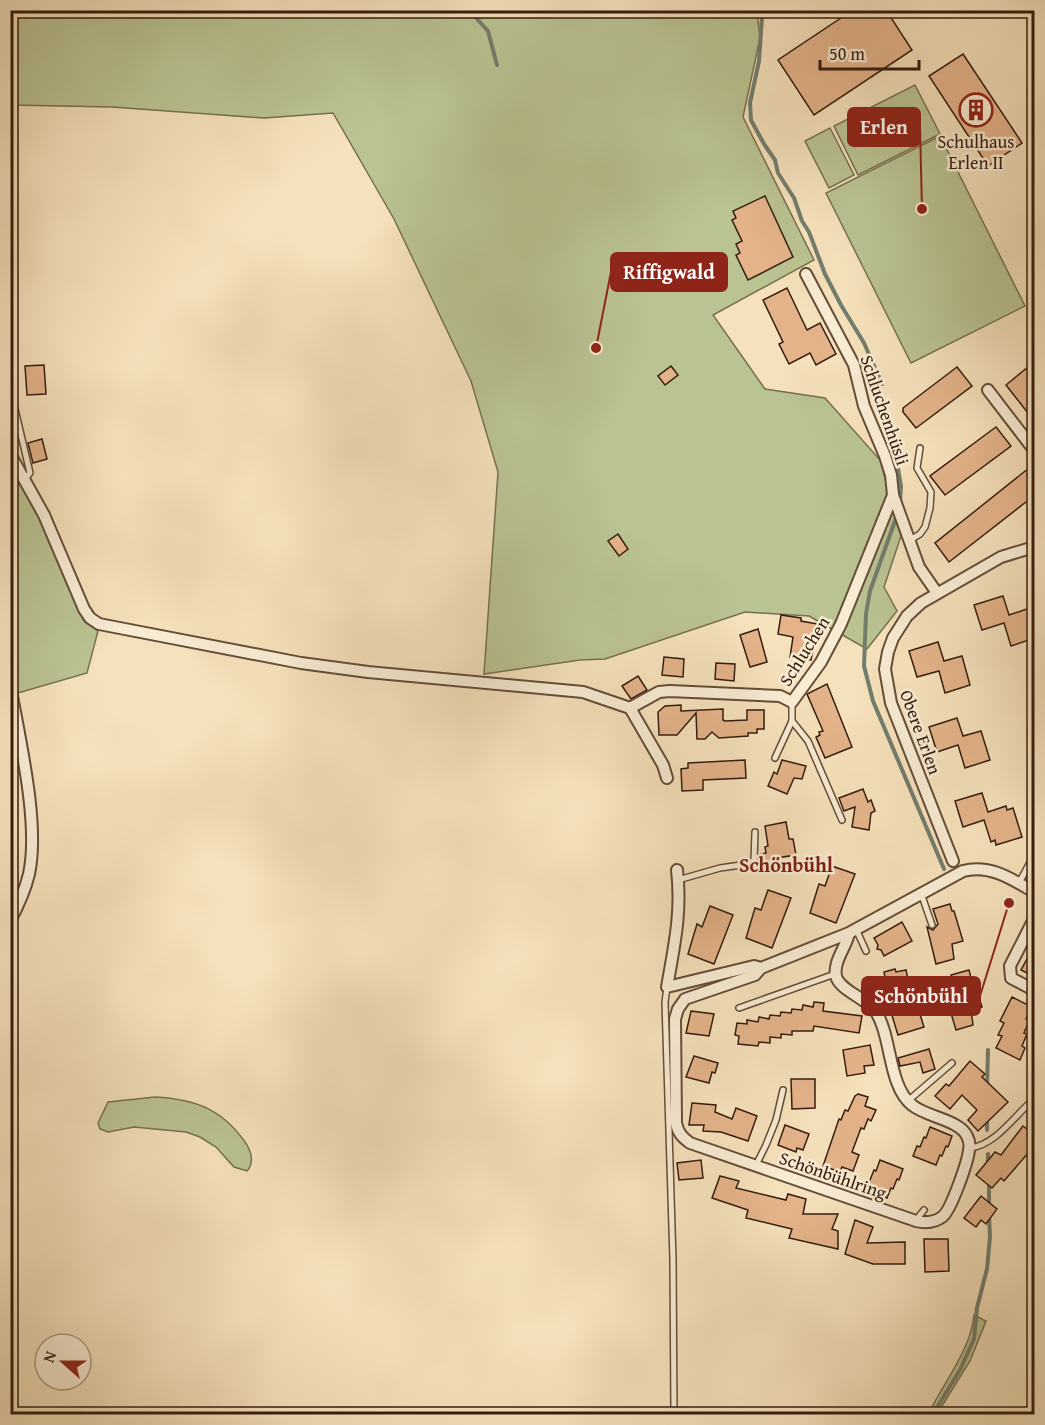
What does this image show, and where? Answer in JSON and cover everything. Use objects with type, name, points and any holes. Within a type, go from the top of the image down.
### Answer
[{"type":"street","name":"Schluchenhüsli","points":[[806,274],[854,365],[864,406],[885,456],[891,475],[893,495],[919,567],[938,593]]},
{"type":"street","points":[[988,390],[1035,450]]},
{"type":"street","points":[[10,454],[44,515],[84,609],[90,618],[99,624],[301,663],[368,672],[583,692],[630,708],[663,765],[667,778]]},
{"type":"street","name":"Schluchen","points":[[630,708],[659,692],[669,691],[780,696],[792,702],[821,662],[841,624],[893,495]]},
{"type":"street","name":"Obere Erlen","points":[[954,861],[891,704],[885,669],[893,638],[907,616],[921,603],[1001,557],[1035,548]]},
{"type":"street","points":[[10,685],[31,828],[29,871],[25,889],[10,921]]},
{"type":"street","name":"Schönbühlring","points":[[916,1221],[690,1143],[678,1133],[675,1025],[678,1009],[685,999],[755,975],[760,968],[853,931],[963,871],[974,868],[995,871],[1035,892]]},
{"type":"street","points":[[678,875],[680,902],[667,987],[754,966],[760,968]]},
{"type":"street","points":[[1035,919],[1009,972],[1011,978],[1035,990]]},
{"type":"street","points":[[853,931],[839,959],[835,974],[837,980],[875,1010],[901,1092],[907,1101],[913,1107],[960,1127],[967,1136],[970,1148],[948,1211],[936,1220],[923,1223],[916,1221]]},
{"type":"lane","points":[[10,388],[30,472],[25,479]]},
{"type":"lane","points":[[910,540],[920,534],[925,527],[930,508],[931,492],[917,468],[920,448]]},
{"type":"lane","points":[[775,758],[792,721],[792,702]]},
{"type":"lane","points":[[792,721],[808,741],[842,819]]},
{"type":"lane","points":[[678,875],[748,864],[754,860],[755,832]]},
{"type":"lane","points":[[1019,884],[1035,855]]},
{"type":"lane","points":[[921,893],[932,924]]},
{"type":"lane","points":[[853,931],[866,951]]},
{"type":"lane","points":[[739,1008],[835,974]]},
{"type":"lane","points":[[667,987],[665,1002],[673,1260],[674,1414]]},
{"type":"lane","points":[[907,1101],[952,1063]]},
{"type":"lane","points":[[756,1165],[776,1120],[783,1090]]},
{"type":"lane","points":[[970,1148],[979,1147],[990,1141],[1035,1099]]},
{"type":"lane","points":[[916,1221],[924,1210]]},
{"type":"green space","points":[[11,11],[757,11],[760,38],[743,117],[814,260],[713,315],[765,389],[825,398],[880,460],[901,536],[884,587],[897,611],[867,649],[809,616],[745,612],[605,659],[580,660],[484,674],[498,472],[471,381],[394,219],[333,113],[264,118],[112,107],[11,105]]},
{"type":"green space","points":[[915,85],[940,134],[858,175],[834,126]]},
{"type":"green space","points":[[830,128],[854,175],[829,188],[805,141]]},
{"type":"green space","points":[[940,136],[1025,306],[911,363],[826,193]]},
{"type":"green space","points":[[10,459],[52,542],[76,605],[85,622],[98,631],[87,673],[11,695]]},
{"type":"green space","points":[[155,1097],[196,1104],[219,1115],[229,1123],[250,1152],[252,1158],[247,1171],[234,1167],[216,1147],[186,1132],[134,1127],[108,1132],[100,1129],[98,1123],[108,1102]]},
{"type":"green space","points":[[974,1315],[986,1321],[970,1361],[937,1414],[926,1414],[958,1362],[968,1339]]},
{"type":"building","points":[[853,10],[886,10],[912,50],[814,115],[778,60]]},
{"type":"building","name":"Schulhaus Erlen II","points":[[963,54],[1022,143],[988,166],[929,76]]},
{"type":"building","points":[[765,196],[793,257],[748,280],[736,255],[740,253],[736,244],[742,241],[732,220],[736,218],[733,211]]},
{"type":"building","points":[[787,288],[807,330],[820,323],[836,354],[816,365],[810,353],[789,364],[779,344],[783,342],[763,300]]},
{"type":"building","points":[[44,365],[46,394],[27,395],[25,366]]},
{"type":"building","points":[[671,366],[678,375],[665,385],[658,376]]},
{"type":"building","points":[[957,367],[972,386],[916,428],[903,412],[903,408]]},
{"type":"building","points":[[1028,367],[1035,375],[1035,422],[1006,385]]},
{"type":"building","points":[[996,427],[1011,446],[945,495],[930,476]]},
{"type":"building","points":[[42,439],[47,459],[33,463],[28,443]]},
{"type":"building","points":[[1029,468],[1035,476],[1035,495],[949,562],[935,543]]},
{"type":"building","points":[[618,534],[628,549],[619,556],[608,541]]},
{"type":"building","points":[[1003,596],[1009,615],[1027,609],[1035,638],[1011,646],[1004,623],[982,630],[974,605]]},
{"type":"building","points":[[781,615],[801,618],[801,621],[818,624],[811,660],[790,657],[793,637],[778,634]]},
{"type":"building","points":[[758,629],[767,662],[750,667],[740,635]]},
{"type":"building","points":[[938,642],[944,661],[962,656],[970,685],[945,693],[939,671],[917,677],[909,651]]},
{"type":"building","points":[[664,657],[684,659],[683,677],[662,675]]},
{"type":"building","points":[[716,663],[735,664],[734,681],[715,679]]},
{"type":"building","points":[[638,676],[647,690],[631,699],[622,686]]},
{"type":"building","points":[[827,684],[852,747],[825,758],[816,737],[820,735],[819,732],[823,731],[807,694]]},
{"type":"building","points":[[681,705],[681,711],[723,709],[723,720],[725,721],[747,720],[747,710],[764,710],[764,729],[757,729],[757,733],[748,733],[748,736],[719,738],[712,732],[705,739],[697,739],[696,713],[677,735],[659,735],[658,712],[665,706]]},
{"type":"building","points":[[957,718],[963,736],[981,731],[990,760],[965,768],[958,745],[937,752],[929,727]]},
{"type":"building","points":[[745,760],[746,778],[703,780],[703,790],[682,791],[681,769],[688,768],[688,763]]},
{"type":"building","points":[[782,760],[806,766],[802,779],[794,778],[787,794],[768,786],[774,772],[777,774]]},
{"type":"building","points":[[863,789],[868,802],[871,800],[875,811],[871,813],[869,830],[852,827],[855,807],[844,811],[839,798]]},
{"type":"building","points":[[982,793],[988,812],[1006,806],[1007,810],[1013,808],[1022,837],[996,845],[995,840],[991,842],[984,820],[963,827],[955,801]]},
{"type":"building","points":[[786,822],[789,839],[793,839],[796,855],[776,858],[778,871],[764,873],[761,854],[766,853],[765,847],[768,846],[765,826]]},
{"type":"building","points":[[832,866],[855,874],[836,923],[810,913],[819,884],[825,886]]},
{"type":"building","points":[[768,890],[791,898],[772,948],[746,938],[755,908],[761,910]]},
{"type":"building","points":[[950,904],[963,941],[952,944],[954,959],[936,964],[927,927],[933,930],[938,924],[933,909]]},
{"type":"building","points":[[710,906],[733,915],[714,964],[688,954],[697,924],[702,927]]},
{"type":"building","points":[[902,922],[912,941],[884,956],[881,950],[877,949],[878,945],[874,938]]},
{"type":"building","points":[[1027,959],[1035,962],[1035,977],[1021,970]]},
{"type":"building","points":[[895,969],[896,972],[906,970],[914,1009],[918,1008],[924,1027],[898,1035],[882,983],[886,982],[884,972]]},
{"type":"building","points":[[969,970],[982,1007],[971,1010],[973,1025],[956,1030],[945,993],[955,990],[951,975]]},
{"type":"building","points":[[1012,997],[1032,1007],[1026,1019],[1029,1021],[1022,1046],[1025,1048],[1020,1060],[996,1048],[1002,1036],[998,1035],[1004,1023],[1000,1021]]},
{"type":"building","points":[[814,1002],[824,1003],[823,1011],[862,1016],[859,1033],[814,1026],[813,1031],[792,1031],[792,1035],[781,1034],[781,1038],[770,1037],[770,1043],[759,1042],[758,1046],[738,1044],[739,1036],[735,1035],[737,1023],[747,1024],[747,1020],[758,1022],[759,1017],[769,1019],[770,1015],[780,1016],[781,1012],[791,1013],[792,1009],[802,1010],[803,1005],[813,1007]]},
{"type":"building","points":[[691,1011],[714,1014],[709,1036],[686,1033]]},
{"type":"building","points":[[870,1045],[874,1065],[864,1066],[865,1073],[847,1076],[843,1050]]},
{"type":"building","points":[[929,1049],[935,1069],[923,1073],[920,1062],[900,1066],[898,1058]]},
{"type":"building","points":[[694,1056],[718,1063],[709,1083],[686,1077]]},
{"type":"building","points":[[970,1061],[985,1074],[982,1077],[1008,1102],[978,1131],[968,1120],[977,1110],[962,1095],[950,1109],[935,1096],[946,1084],[949,1086]]},
{"type":"building","points":[[791,1079],[815,1079],[815,1108],[792,1109]]},
{"type":"building","points":[[858,1094],[868,1097],[865,1106],[876,1110],[871,1121],[868,1119],[864,1129],[861,1128],[852,1152],[859,1155],[853,1171],[842,1167],[840,1172],[823,1166],[839,1119],[841,1120],[845,1110],[848,1111]]},
{"type":"building","points":[[692,1103],[716,1105],[715,1112],[732,1119],[736,1108],[757,1116],[748,1141],[721,1132],[703,1131],[704,1125],[689,1125]]},
{"type":"building","points":[[785,1125],[809,1134],[803,1150],[797,1148],[796,1152],[778,1145]]},
{"type":"building","points":[[1023,1126],[1035,1135],[1035,1145],[1004,1181],[1001,1178],[992,1188],[976,1175],[995,1152],[1001,1155]]},
{"type":"building","points":[[930,1127],[952,1136],[948,1147],[946,1146],[942,1156],[940,1155],[936,1165],[913,1156],[917,1146],[920,1147],[924,1137],[926,1138]]},
{"type":"building","points":[[701,1160],[703,1178],[679,1180],[677,1163]]},
{"type":"building","points":[[880,1160],[903,1169],[899,1180],[897,1179],[893,1189],[891,1188],[887,1198],[866,1190]]},
{"type":"building","points":[[720,1176],[739,1181],[736,1188],[786,1200],[788,1194],[806,1199],[803,1214],[838,1214],[832,1229],[838,1231],[838,1249],[789,1238],[792,1229],[746,1218],[748,1210],[712,1198]]},
{"type":"building","points":[[981,1196],[997,1209],[986,1224],[981,1220],[976,1227],[964,1218]]},
{"type":"building","points":[[855,1220],[873,1227],[867,1243],[905,1242],[905,1264],[873,1264],[845,1254]]},
{"type":"building","points":[[924,1239],[948,1239],[949,1271],[925,1272]]},
{"type":"waterway","points":[[469,10],[488,31],[497,65]]},
{"type":"waterway","points":[[761,10],[759,61],[750,103],[751,120],[775,160],[778,173],[794,198],[825,274],[864,343],[882,384]]},
{"type":"waterway","points":[[882,399],[896,457],[901,486],[900,503]]},
{"type":"waterway","points":[[896,518],[870,591],[866,614],[864,666],[873,701],[944,869]]},
{"type":"waterway","points":[[987,1087],[988,1050]]},
{"type":"waterway","points":[[987,1119],[987,1130]]},
{"type":"waterway","points":[[988,1154],[988,1165]]},
{"type":"waterway","points":[[989,1182],[989,1207]]},
{"type":"waterway","points":[[933,1414],[960,1370],[974,1339],[977,1308],[987,1269],[990,1237],[989,1215]]},
{"type":"place","name":"Schulhaus Erlen II","points":[[976,110]]},
{"type":"place","name":"Erlen","points":[[922,209]]},
{"type":"place","name":"Riffigwald","points":[[596,348]]},
{"type":"place","name":"Schönbühl","points":[[1009,903]]},
{"type":"district","name":"Schönbühl","points":[[786,864]]}]
